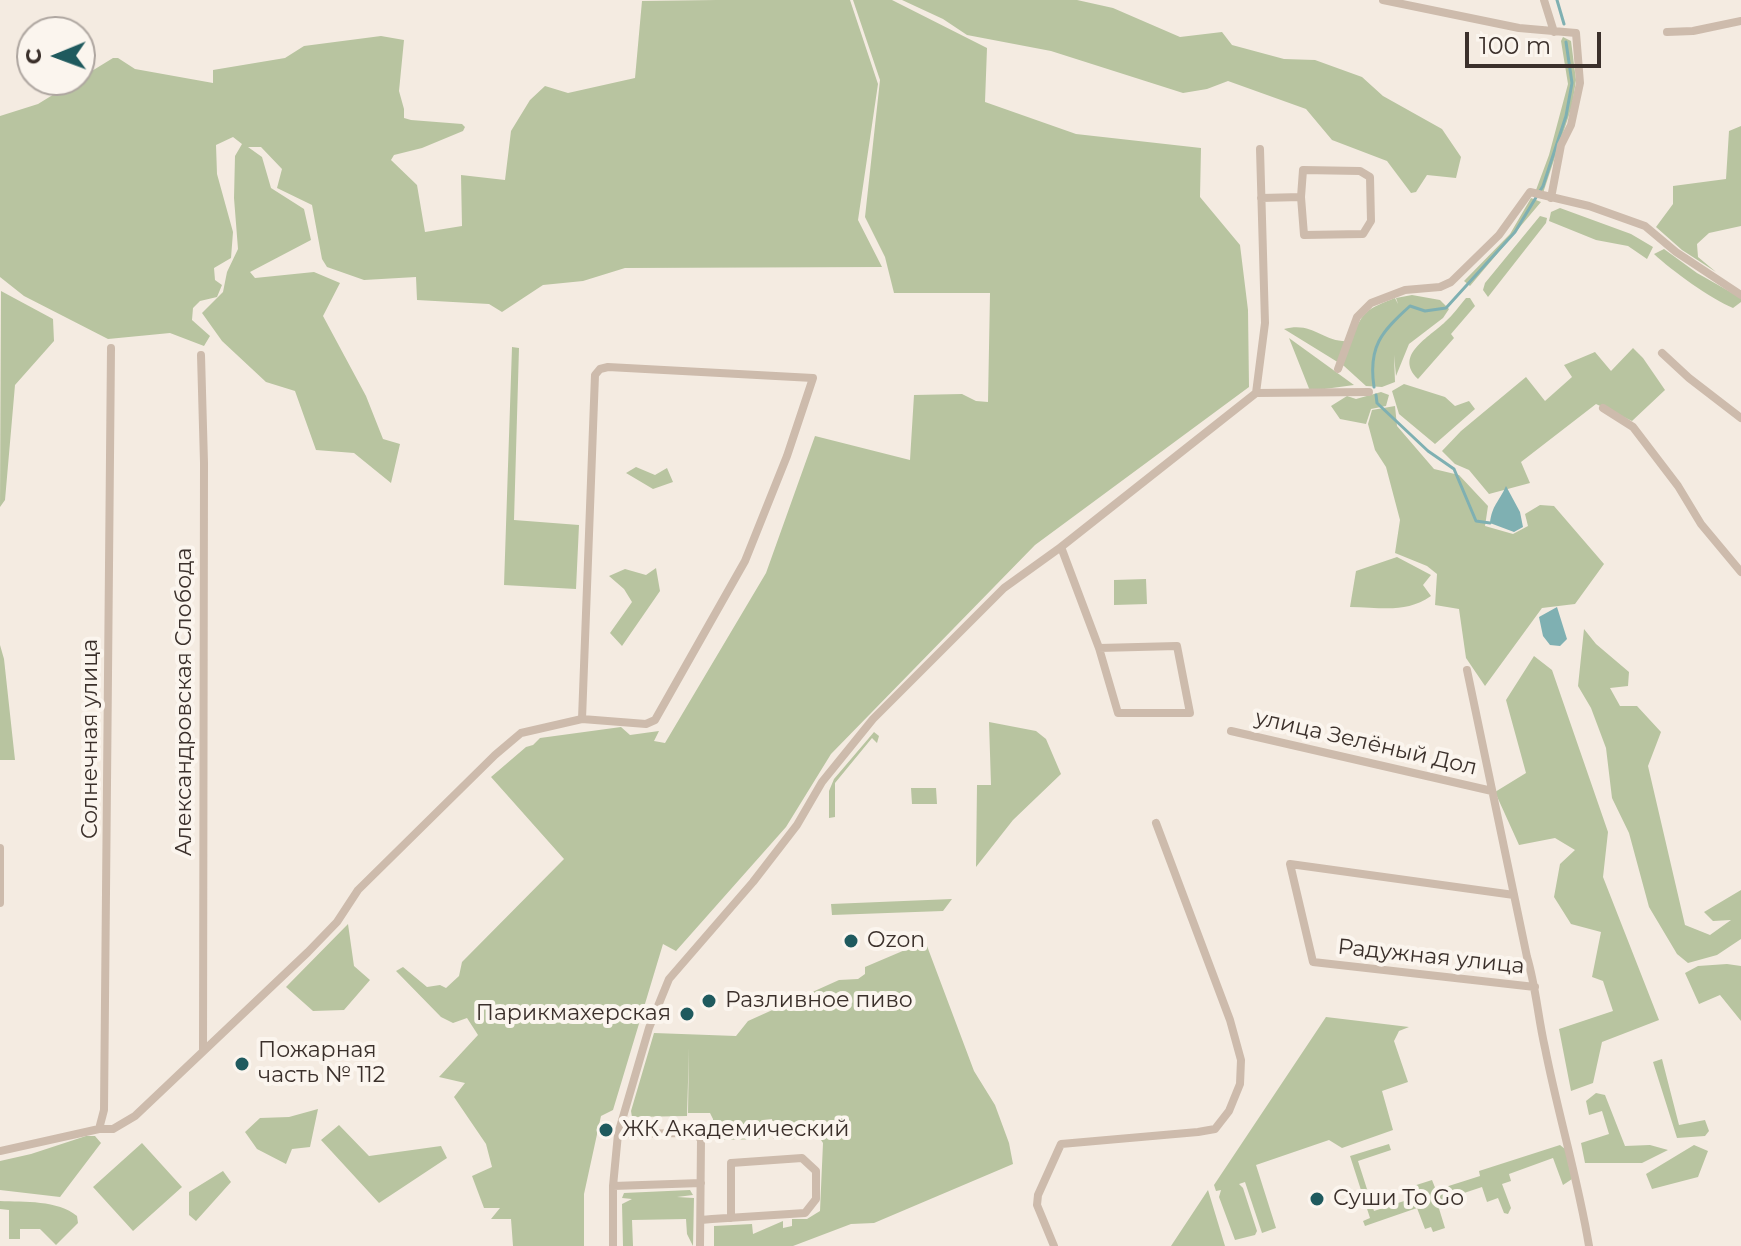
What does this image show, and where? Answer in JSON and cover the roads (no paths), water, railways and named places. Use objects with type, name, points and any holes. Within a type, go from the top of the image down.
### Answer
[{"type":"street","points":[[1338,369],[1357,317],[1371,303],[1405,290],[1440,287],[1451,282],[1540,195],[1571,125],[1580,83],[1576,33],[1467,19],[1383,0]]},
{"type":"street","points":[[1544,0],[1554,32]]},
{"type":"street","points":[[1667,32],[1693,31],[1741,21]]},
{"type":"street","points":[[1256,393],[1265,323],[1260,149]]},
{"type":"street","points":[[1303,170],[1360,171],[1370,177],[1371,221],[1363,234],[1304,235],[1301,197],[1303,170]]},
{"type":"street","points":[[1540,195],[1589,206],[1645,226],[1676,252],[1741,295]]},
{"type":"street","points":[[1261,198],[1301,197]]},
{"type":"street","name":"Солнечная улица","points":[[99,1129],[104,1110],[105,1047],[111,348]]},
{"type":"street","points":[[1662,353],[1741,418]]},
{"type":"street","name":"Александровская Слобода","points":[[201,355],[204,463],[203,1050]]},
{"type":"street","points":[[0,1151],[99,1129],[113,1129],[135,1116],[308,952],[337,922],[358,890],[521,733],[582,719],[646,724],[655,720],[745,561],[787,456],[813,378],[608,367],[600,369],[595,375],[582,719]]},
{"type":"street","points":[[613,1246],[613,1186],[618,1134],[649,1028],[669,979],[753,882],[797,825],[822,782],[879,712],[1004,588],[1061,547],[1256,393],[1369,392]]},
{"type":"street","points":[[1603,408],[1633,427],[1678,486],[1701,524],[1741,572]]},
{"type":"street","points":[[1061,547],[1099,648],[1118,713],[1190,713],[1177,646],[1099,648]]},
{"type":"street","points":[[1467,670],[1535,987],[1544,1045],[1581,1196],[1589,1246]]},
{"type":"street","name":"улица Зелёный Дол","points":[[1231,731],[1492,791]]},
{"type":"street","points":[[1054,1246],[1037,1205],[1038,1195],[1061,1144],[1215,1129],[1229,1111],[1240,1084],[1241,1060],[1230,1020],[1156,823]]},
{"type":"street","points":[[0,848],[0,903]]},
{"type":"street","name":"Радужная улица","points":[[1514,895],[1290,864],[1313,962],[1535,987]]},
{"type":"street","points":[[618,1134],[697,1134],[701,1140],[700,1246]]},
{"type":"street","points":[[701,1220],[731,1218],[805,1213],[816,1199],[816,1171],[802,1158],[731,1163],[731,1218]]},
{"type":"street","points":[[613,1186],[701,1183]]},
{"type":"water","points":[[1506,486],[1520,512],[1523,527],[1514,532],[1490,523]]},
{"type":"water","points":[[1557,607],[1567,639],[1560,646],[1550,645],[1543,636],[1539,617]]},
{"type":"waterway","points":[[1557,0],[1564,24]]},
{"type":"waterway","points":[[1374,387],[1375,351],[1391,324],[1410,306],[1425,311],[1446,308],[1515,232],[1543,186],[1566,116],[1572,83],[1566,42]]},
{"type":"waterway","points":[[1376,395],[1377,403],[1428,451],[1454,469],[1476,521],[1490,523]]},
{"type":"place","name":"Ozon","points":[[851,941]]},
{"type":"place","name":"Разливное пиво","points":[[709,1001]]},
{"type":"place","name":"Парикмахерская","points":[[687,1014]]},
{"type":"place","name":"Пожарная часть № 112","points":[[242,1064]]},
{"type":"place","name":"ЖК Академический","points":[[606,1130]]},
{"type":"place","name":"Суши To Go","points":[[1317,1199]]}]
